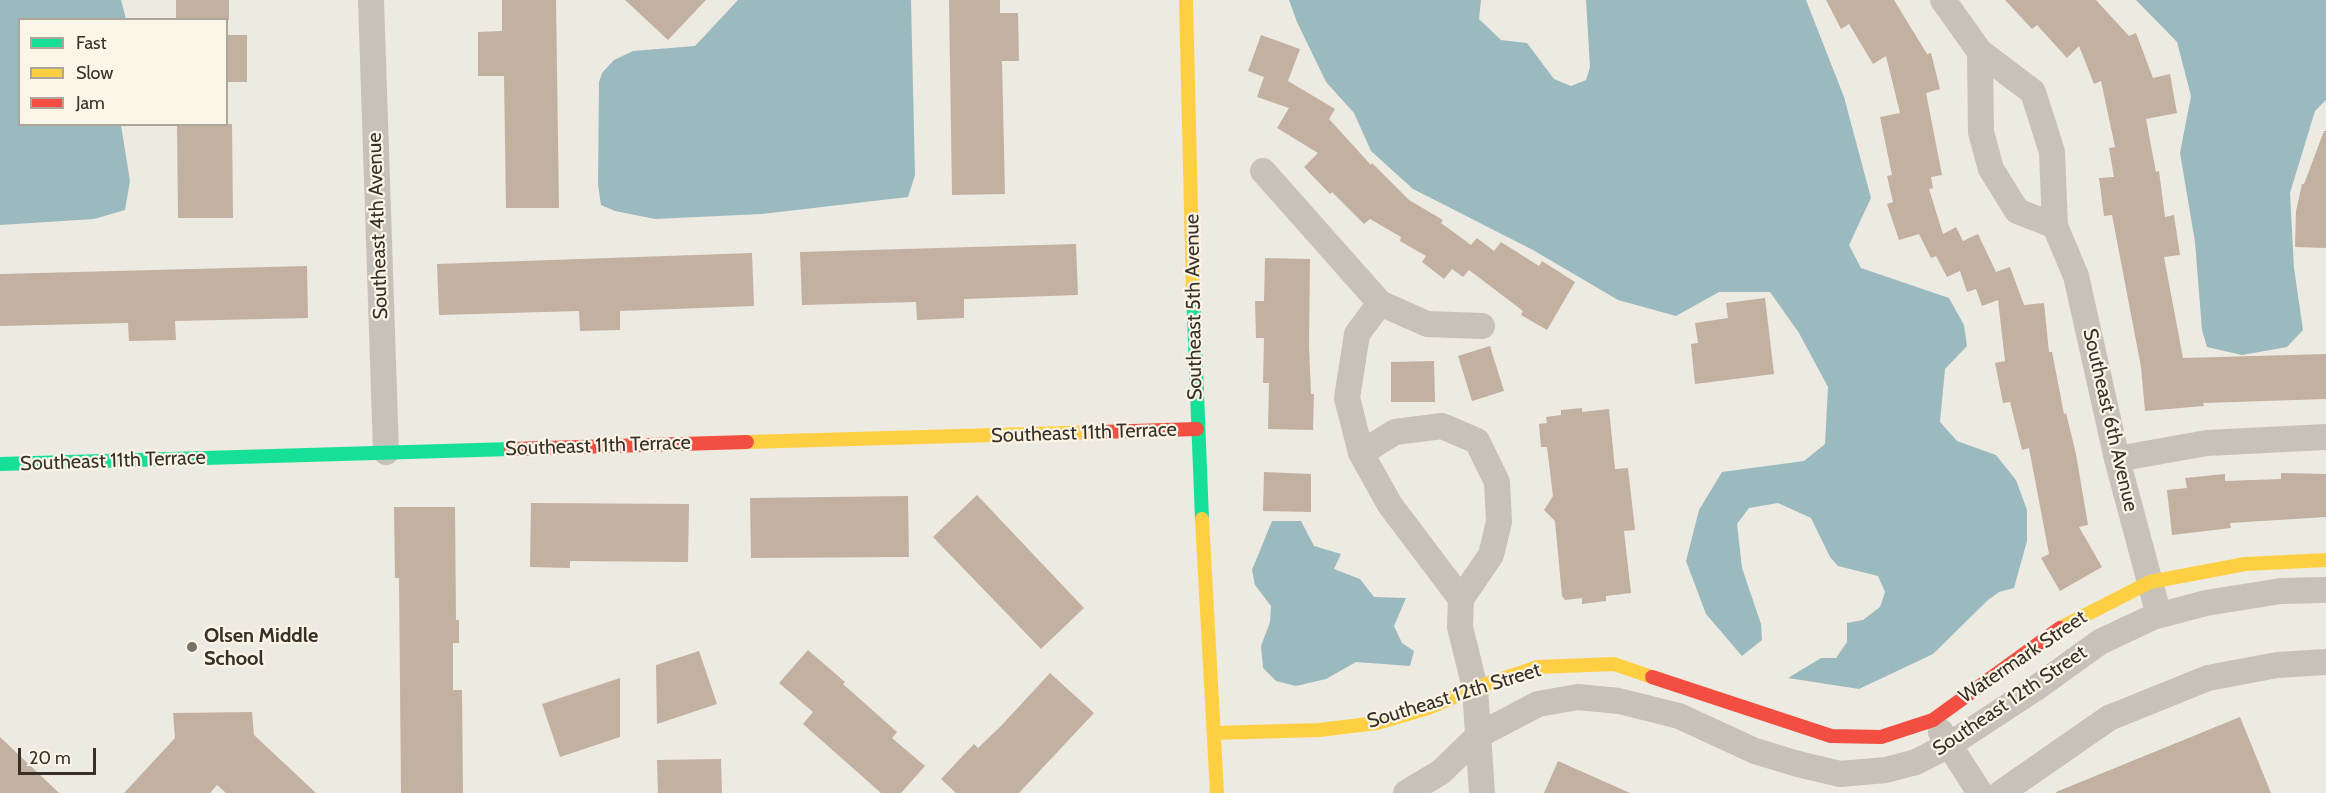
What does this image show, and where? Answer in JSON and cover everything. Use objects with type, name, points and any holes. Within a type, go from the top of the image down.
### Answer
[{"type":"street","name":"Southeast 4th Avenue","points":[[371,0],[386,452]]},
{"type":"street","name":"Southeast 5th Avenue","points":[[1186,0],[1197,429],[1217,793]]},
{"type":"street","name":"Southeast 6th Avenue","points":[[1943,0],[1980,52],[2033,92],[2052,152],[2055,226],[2076,276],[2116,459],[2159,615]]},
{"type":"street","points":[[1980,52],[1981,132],[1991,169],[2017,211],[2055,226]]},
{"type":"street","points":[[1263,171],[1380,303],[1427,324],[1482,326]]},
{"type":"street","points":[[1380,303],[1357,334],[1347,398],[1361,453],[1390,505],[1461,599]]},
{"type":"street","points":[[1361,453],[1395,432],[1442,426],[1477,441],[1497,482],[1499,522],[1491,555],[1461,599],[1460,627],[1475,688],[1482,793]]},
{"type":"street","name":"Southeast 11th Terrace","points":[[0,464],[1197,429]]},
{"type":"street","points":[[2116,459],[2207,443],[2326,437]]},
{"type":"street","name":"Watermark Street","points":[[1933,720],[2065,624],[2150,582],[2245,564],[2326,560]]},
{"type":"street","name":"Southeast 12th Street","points":[[1406,793],[1441,772],[1479,735],[1538,704],[1578,697],[1619,701],[1679,716],[1755,751],[1840,774],[1886,770],[1916,762],[1949,745],[2036,688],[2100,642],[2159,615],[2206,603],[2281,591],[2326,590]]},
{"type":"street","points":[[2001,793],[2109,718],[2208,678],[2277,665],[2326,662]]},
{"type":"street","name":"Southeast 12th Street","points":[[1214,733],[1319,730],[1377,723],[1428,708],[1475,688],[1538,667],[1614,664],[1831,736],[1881,737],[1933,720]]},
{"type":"street","points":[[1933,720],[1980,793]]},
{"type":"water","points":[[0,0],[121,0],[126,18],[18,18],[18,126],[121,126],[130,181],[125,210],[94,219],[0,225]]},
{"type":"water","points":[[738,0],[911,0],[915,175],[908,197],[762,214],[655,219],[615,211],[601,205],[598,185],[599,82],[602,73],[614,60],[633,51],[695,46]]},
{"type":"water","points":[[1289,0],[1481,0],[1479,19],[1501,40],[1527,43],[1554,79],[1571,86],[1586,80],[1590,67],[1586,0],[1806,0],[1844,97],[1871,198],[1849,245],[1861,268],[1949,298],[1964,325],[1967,346],[1945,369],[1940,422],[1957,441],[1996,455],[2016,480],[2027,510],[2027,541],[2014,588],[1999,592],[1988,600],[1933,654],[1859,689],[1788,678],[1821,658],[1836,658],[1847,642],[1847,623],[1863,620],[1880,607],[1885,592],[1878,576],[1838,566],[1830,557],[1811,518],[1778,503],[1749,508],[1737,524],[1742,568],[1761,624],[1762,640],[1742,656],[1706,614],[1686,561],[1699,510],[1722,472],[1804,461],[1825,444],[1828,387],[1799,333],[1770,292],[1719,292],[1676,316],[1618,300],[1533,250],[1413,189],[1371,151],[1354,113],[1326,82]]},
{"type":"water","points":[[2136,0],[2326,0],[2326,100],[2315,111],[2290,193],[2294,268],[2303,330],[2287,347],[2242,355],[2207,347],[2202,330],[2195,242],[2180,153],[2191,96],[2177,42]]},
{"type":"water","points":[[1272,521],[1301,521],[1314,546],[1341,554],[1334,569],[1360,579],[1374,597],[1406,598],[1394,626],[1402,643],[1414,651],[1410,666],[1356,662],[1326,679],[1296,686],[1276,681],[1263,668],[1261,646],[1270,622],[1271,606],[1255,585],[1252,570]]},
{"type":"building","points":[[176,0],[229,0],[229,20],[228,18],[176,18]]},
{"type":"building","points":[[502,0],[556,0],[559,208],[506,208],[504,76],[478,76],[478,32],[502,31]]},
{"type":"building","points":[[625,0],[706,0],[668,40]]},
{"type":"building","points":[[949,0],[1000,0],[1000,13],[1018,13],[1019,61],[1002,61],[1005,194],[952,195]]},
{"type":"building","points":[[1826,0],[1894,0],[1927,54],[1931,53],[1940,89],[1926,93],[1942,175],[1931,177],[1933,188],[1929,189],[1943,234],[1956,227],[1963,241],[1978,234],[1996,272],[2010,267],[2024,305],[2044,303],[2049,352],[2052,352],[2064,414],[2066,413],[2076,454],[2088,525],[2079,527],[2102,567],[2060,591],[2041,558],[2049,554],[2029,448],[2022,450],[2010,402],[2003,403],[1995,363],[2005,361],[1998,300],[1982,306],[1976,289],[1967,292],[1960,271],[1947,277],[1936,256],[1931,258],[1919,234],[1899,240],[1887,204],[1893,202],[1887,176],[1892,175],[1880,117],[1900,113],[1886,56],[1873,64],[1849,24],[1841,29]]},
{"type":"building","points":[[2005,0],[2096,0],[2129,36],[2136,33],[2153,78],[2170,74],[2177,113],[2146,119],[2156,172],[2159,171],[2165,217],[2174,215],[2180,255],[2164,257],[2183,358],[2326,354],[2326,399],[2203,403],[2204,406],[2145,411],[2141,367],[2112,215],[2104,216],[2099,178],[2114,177],[2109,148],[2115,147],[2101,81],[2094,84],[2079,46],[2067,58],[2037,25],[2032,29]]},
{"type":"building","points":[[228,35],[247,35],[247,82],[228,82]]},
{"type":"building","points":[[1261,35],[1300,49],[1288,81],[1335,109],[1329,119],[1371,165],[1372,163],[1409,200],[1443,220],[1441,223],[1471,245],[1477,238],[1494,251],[1501,242],[1539,266],[1542,261],[1575,282],[1547,330],[1521,315],[1523,311],[1469,270],[1463,277],[1452,269],[1444,279],[1422,262],[1426,256],[1400,241],[1401,237],[1370,219],[1364,224],[1332,192],[1330,194],[1304,167],[1318,153],[1277,128],[1289,108],[1257,97],[1264,77],[1248,71]]},
{"type":"building","points":[[232,124],[233,218],[178,218],[177,126],[228,126]]},
{"type":"building","points":[[2324,131],[2326,131],[2326,248],[2295,247],[2296,211],[2302,184],[2304,184]]},
{"type":"building","points":[[1076,244],[1078,295],[964,299],[964,318],[917,320],[916,302],[802,305],[800,252]]},
{"type":"building","points":[[752,253],[754,306],[620,311],[620,330],[580,331],[579,311],[439,315],[437,264]]},
{"type":"building","points":[[1265,258],[1310,259],[1309,345],[1311,394],[1314,394],[1313,430],[1268,429],[1269,383],[1263,383],[1264,338],[1256,338],[1255,301],[1264,301]]},
{"type":"building","points":[[307,266],[308,318],[175,321],[176,340],[129,341],[128,323],[0,326],[0,274]]},
{"type":"building","points":[[1765,298],[1774,374],[1695,384],[1691,344],[1698,343],[1695,323],[1728,318],[1726,303]]},
{"type":"building","points":[[1490,346],[1504,391],[1472,401],[1458,356]]},
{"type":"building","points":[[1434,361],[1435,402],[1391,402],[1391,362]]},
{"type":"building","points":[[1582,408],[1582,412],[1609,409],[1615,469],[1628,468],[1635,530],[1624,531],[1631,593],[1606,596],[1606,601],[1582,604],[1582,598],[1565,600],[1562,596],[1555,521],[1544,510],[1553,496],[1547,447],[1541,447],[1539,424],[1547,423],[1546,417],[1561,415],[1561,410]]},
{"type":"building","points":[[1264,472],[1311,474],[1311,512],[1263,511]]},
{"type":"building","points":[[2281,473],[2326,474],[2326,517],[2230,523],[2231,528],[2172,535],[2167,490],[2187,488],[2185,478],[2225,474],[2225,481],[2281,479]]},
{"type":"building","points":[[977,495],[1084,608],[1041,649],[933,537]]},
{"type":"building","points":[[908,496],[909,557],[751,558],[750,498]]},
{"type":"building","points":[[531,503],[689,504],[688,562],[570,561],[570,568],[530,567]]},
{"type":"building","points":[[394,507],[455,507],[456,620],[459,620],[459,643],[453,643],[453,690],[462,690],[463,793],[401,793],[399,578],[395,578]]},
{"type":"building","points":[[808,650],[897,732],[892,738],[925,766],[901,793],[881,793],[803,724],[813,712],[779,683]]},
{"type":"building","points":[[699,651],[717,704],[657,724],[656,665]]},
{"type":"building","points":[[1050,673],[1094,713],[1019,793],[956,793],[941,779],[974,744],[978,748],[1001,726]]},
{"type":"building","points":[[620,678],[620,737],[560,757],[542,704]]},
{"type":"building","points":[[252,712],[254,735],[316,793],[226,793],[217,785],[210,793],[124,793],[175,738],[173,713]]},
{"type":"building","points":[[2240,717],[2271,793],[2056,793],[2056,792]]},
{"type":"building","points":[[0,737],[59,793],[0,793]]},
{"type":"building","points":[[721,759],[722,793],[658,793],[657,760]]},
{"type":"building","points":[[1558,761],[1630,793],[1544,793]]},
{"type":"traffic: fast","points":[[1193,292],[1202,519]]},
{"type":"traffic: fast","points":[[0,464],[511,449]]},
{"type":"traffic: slow","points":[[1186,0],[1193,292]]},
{"type":"traffic: slow","points":[[747,442],[1100,432]]},
{"type":"traffic: slow","points":[[1202,519],[1217,793]]},
{"type":"traffic: slow","points":[[2060,628],[2150,582],[2245,564],[2326,560]]},
{"type":"traffic: slow","points":[[1214,733],[1319,730],[1377,723],[1428,708],[1475,688],[1538,667],[1614,664],[1652,677]]},
{"type":"traffic: jam","points":[[1100,432],[1197,429]]},
{"type":"traffic: jam","points":[[511,449],[747,442]]},
{"type":"traffic: jam","points":[[1652,677],[1831,736],[1881,737],[1933,720],[2060,628]]},
{"type":"place","name":"Olsen Middle School","points":[[192,647]]}]
